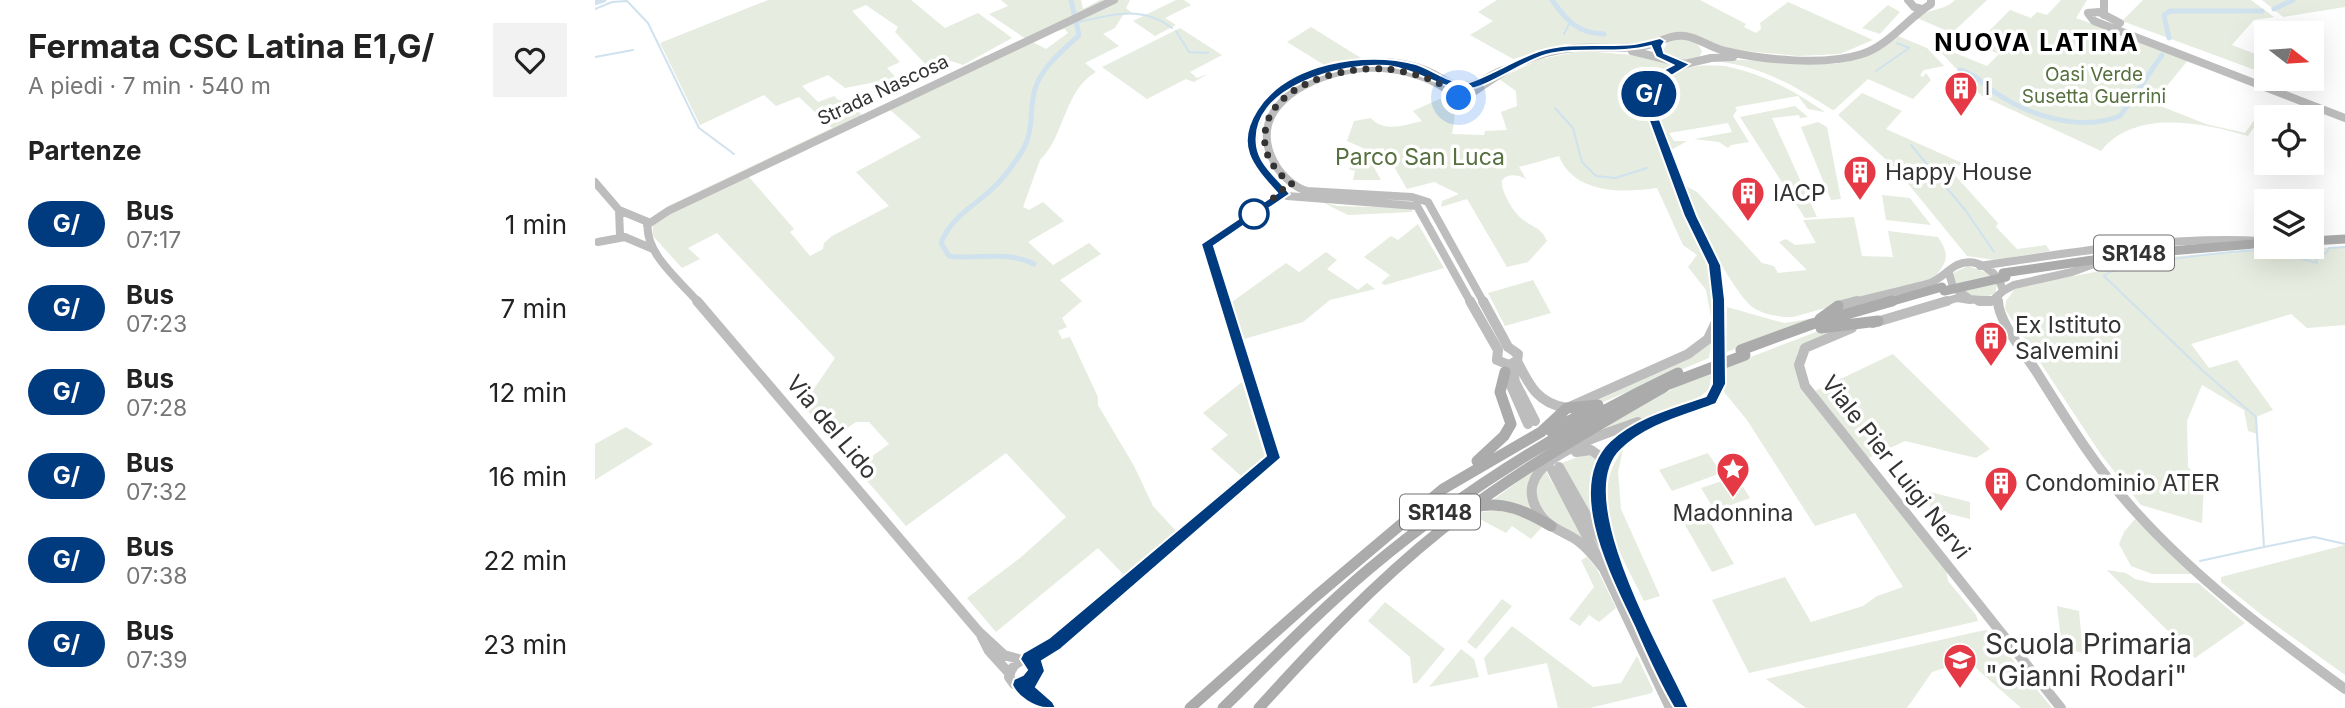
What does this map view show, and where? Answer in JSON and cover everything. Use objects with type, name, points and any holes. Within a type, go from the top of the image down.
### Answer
[{"type":"main road","points":[[2324,242],[2345,241]]},
{"type":"main road","name":"SR148","points":[[2005,275],[2105,260],[2254,244]]},
{"type":"main road","name":"SR148","points":[[1223,708],[1368,569],[1448,506],[1595,414],[1678,373],[1812,327],[1943,289],[2005,275],[2087,258],[2169,248],[2254,244]]},
{"type":"main road","points":[[1812,327],[1838,306]]},
{"type":"main road","points":[[1812,327],[1878,321]]},
{"type":"main road","name":"SR148","points":[[1564,434],[1743,352]]},
{"type":"main road","points":[[1189,708],[1315,594],[1460,477],[1509,429],[1511,420],[1500,392],[1510,365]]},
{"type":"main road","points":[[1425,505],[1495,462],[1598,405],[1678,373]]},
{"type":"main road","points":[[1259,708],[1373,592],[1469,509],[1563,445],[1666,385]]},
{"type":"main road","points":[[1460,477],[1552,426],[1567,408],[1598,405]]},
{"type":"main road","points":[[1469,509],[1495,503],[1524,512],[1551,526]]},
{"type":"street","name":"Strada Nascosa","points":[[643,223],[1114,0]]},
{"type":"street","points":[[1908,0],[1918,8]]},
{"type":"street","points":[[1552,467],[1586,442],[1708,394],[1714,376],[1719,300],[1714,265],[1691,216],[1649,107],[1653,84],[1664,73],[1700,60],[1726,57],[1817,60],[1854,55],[1875,48],[1918,8],[1931,4],[1931,0]]},
{"type":"street","points":[[2103,18],[2104,0]]},
{"type":"street","points":[[2093,4],[2088,13],[2090,18],[2103,18],[2331,109],[2345,112]]},
{"type":"street","points":[[1453,94],[1453,90],[1462,86],[1474,86],[1544,52],[1584,47],[1645,46],[1679,35],[1723,51],[1769,58]]},
{"type":"street","points":[[1660,41],[1657,49],[1663,58]]},
{"type":"street","points":[[1700,42],[1705,51],[1700,60]]},
{"type":"street","points":[[1618,48],[1685,64]]},
{"type":"street","points":[[1419,202],[1286,194],[1262,171],[1254,155],[1251,137],[1254,123],[1261,110],[1276,94],[1307,76],[1336,65],[1425,70],[1471,92]]},
{"type":"street","points":[[1503,70],[1465,98],[1421,76],[1385,66],[1337,73],[1306,84],[1282,102],[1267,124],[1266,150],[1280,173],[1306,191],[1430,204],[1454,246],[1503,349]]},
{"type":"street","points":[[2331,109],[2345,118]]},
{"type":"street","points":[[1254,123],[1267,124]]},
{"type":"street","points":[[595,182],[619,210],[643,223]]},
{"type":"street","points":[[1286,194],[1298,193],[1296,186]]},
{"type":"street","points":[[1419,202],[1442,250],[1489,323]]},
{"type":"street","points":[[619,210],[622,230]]},
{"type":"street","points":[[597,243],[643,223]]},
{"type":"street","points":[[622,230],[643,223]]},
{"type":"street","name":"Via del Lido","points":[[643,223],[653,249]]},
{"type":"street","name":"Via del Lido","points":[[622,230],[653,249],[979,632],[1004,655],[1022,660]]},
{"type":"street","points":[[1838,306],[1933,282],[1961,264],[1980,265],[2143,242],[2207,238],[2254,242]]},
{"type":"street","points":[[1442,250],[1454,246]]},
{"type":"street","points":[[1973,301],[2000,295],[2014,285],[2072,272],[2105,260]]},
{"type":"street","points":[[1980,265],[1997,276],[2000,295],[1998,307],[2008,327],[2089,452],[2134,510],[2199,575],[2345,689]]},
{"type":"street","points":[[1949,273],[1950,285],[1955,291],[1994,313],[2008,327]]},
{"type":"street","name":"Viale Pier Luigi Nervi","points":[[1973,301],[1957,298],[1813,342],[1801,355],[1800,374],[1812,397],[2061,708]]},
{"type":"street","points":[[1670,708],[1607,563],[1599,515],[1599,484],[1603,463],[1615,446],[1633,431],[1711,400],[1717,390],[1720,374],[1716,323]]},
{"type":"street","points":[[1503,349],[1497,360],[1510,365],[1539,398],[1551,406],[1567,408],[1688,354],[1704,344],[1716,323]]},
{"type":"street","points":[[1503,349],[1517,351],[1510,365],[1532,422]]},
{"type":"street","points":[[1603,463],[1597,452],[1584,450],[1532,477],[1531,496],[1534,506],[1551,526],[1581,542],[1607,563]]},
{"type":"street","points":[[1552,467],[1607,563],[1680,708]]},
{"type":"street","name":"Via del Lido","points":[[979,632],[989,651],[1009,673]]},
{"type":"street","points":[[1020,685],[1033,678],[1036,671],[1034,662],[1022,660],[1014,665],[1009,673],[1011,682],[1020,685],[1043,704]]},
{"type":"street","points":[[1033,678],[1043,704]]},
{"type":"green space","points":[[768,0],[911,0],[945,28],[978,13],[1012,38],[963,65],[951,61],[932,71],[895,32],[898,27],[866,5],[852,11],[900,62],[887,68],[896,78],[845,88],[828,75],[802,86],[818,102],[834,96],[838,100],[848,101],[863,116],[807,150],[749,177],[794,229],[790,232],[810,256],[823,249],[824,243],[832,236],[889,206],[856,172],[921,137],[889,109],[909,94],[985,56],[994,58],[1031,41],[1046,49],[1068,33],[1065,29],[1026,39],[989,14],[1008,6],[1001,0],[1081,0],[1083,9],[1100,0],[1130,0],[1126,8],[1132,13],[1123,15],[1115,28],[1103,34],[1119,46],[1085,63],[1096,72],[1085,80],[1071,101],[1055,139],[1040,160],[1023,207],[1029,210],[1043,202],[1064,221],[1028,242],[1053,265],[1089,243],[1101,254],[1060,280],[1082,301],[1062,318],[1067,327],[1058,331],[1062,339],[1070,337],[1098,397],[1098,405],[1134,466],[1153,506],[1176,531],[1124,575],[1098,548],[996,632],[967,598],[1020,558],[1066,517],[1006,453],[906,526],[856,468],[889,444],[869,422],[856,422],[831,439],[803,405],[835,358],[717,233],[688,248],[700,259],[682,268],[652,235],[653,226],[671,209],[666,207],[832,128],[799,97],[776,106],[764,95],[700,125],[660,43]]},
{"type":"green space","points":[[1176,0],[1184,0],[1191,5],[1165,18],[1176,25],[1155,36],[1133,21]]},
{"type":"green space","points":[[1497,0],[1700,0],[1746,24],[1744,27],[1756,33],[1761,29],[1760,23],[1788,2],[1873,40],[1840,54],[1798,56],[1735,50],[1678,33],[1643,43],[1565,44],[1513,59],[1470,35],[1493,21],[1478,12]]},
{"type":"green space","points":[[1955,0],[1987,0],[1952,33],[1917,18],[1946,6]]},
{"type":"green space","name":"Oasi Verde Susetta Guerrini","points":[[2061,0],[2087,0],[2076,18],[2189,59],[2153,103],[2206,124],[2245,133],[2254,120],[2254,127],[2248,136],[2191,124],[2151,124],[2115,137],[2101,151],[1982,96],[1933,44],[1987,66],[1999,54],[1976,44],[2010,10],[2031,18],[2037,12],[2047,15]]},
{"type":"green space","name":"Oasi Verde Susetta Guerrini","points":[[2143,0],[2251,0],[2274,17],[2254,20],[2232,45],[2254,53],[2254,70],[2122,21]]},
{"type":"green space","points":[[2262,0],[2345,0],[2345,7],[2283,17]]},
{"type":"green space","points":[[1888,5],[1900,12],[1880,34],[1862,28]]},
{"type":"green space","points":[[1311,27],[1361,58],[1331,62],[1326,66],[1287,42]]},
{"type":"green space","points":[[1180,28],[1222,55],[1190,72],[1197,78],[1208,74],[1194,82],[1186,79],[1147,99],[1102,67]]},
{"type":"green space","points":[[1898,36],[1927,48],[1944,66],[1924,70],[1920,75],[1923,77],[1926,73],[1931,80],[1913,99],[1868,79],[1834,110],[1789,84],[1761,72],[1713,61],[1835,64],[1850,61]]},
{"type":"green space","points":[[1685,39],[1697,43],[1702,51],[1699,58],[1679,60],[1663,51],[1668,41]]},
{"type":"green space","name":"Parco San Luca","points":[[1582,51],[1647,56],[1675,67],[1655,78],[1649,86],[1646,98],[1712,271],[1715,318],[1711,317],[1706,290],[1688,267],[1697,255],[1683,245],[1657,188],[1615,190],[1587,184],[1566,168],[1559,156],[1519,167],[1526,179],[1514,175],[1502,180],[1505,195],[1518,216],[1539,230],[1547,241],[1528,262],[1507,267],[1467,199],[1441,207],[1442,201],[1459,194],[1434,182],[1407,189],[1383,148],[1366,153],[1381,180],[1353,180],[1355,171],[1349,169],[1357,155],[1361,155],[1363,148],[1347,141],[1354,121],[1371,118],[1376,123],[1395,127],[1422,121],[1413,111],[1446,96],[1454,108],[1452,134],[1484,135],[1485,131],[1507,130],[1501,112],[1517,106],[1516,91],[1499,79],[1540,59]]},
{"type":"green space","points":[[1725,66],[1753,73],[1778,84],[1825,112],[1808,109],[1798,96],[1735,107],[1737,110],[1733,116],[1749,142],[1728,148],[1719,142],[1694,139],[1732,132],[1728,123],[1669,133],[1674,141],[1687,141],[1671,150],[1656,110],[1655,95],[1659,83],[1668,74],[1682,69]]},
{"type":"green space","points":[[1862,93],[1902,111],[1886,129],[1962,163],[1952,172],[1998,223],[1996,227],[2017,249],[2046,245],[2050,251],[1995,260],[1967,256],[1896,169],[1838,115]]},
{"type":"green space","points":[[1795,106],[1808,117],[1800,118],[1799,115],[1772,118],[1817,217],[1805,218],[1740,117]]},
{"type":"green space","points":[[1818,122],[1827,127],[1841,199],[1831,200],[1801,127]]},
{"type":"green space","points":[[1686,186],[1697,192],[1762,263],[1774,266],[1778,273],[1807,270],[1779,242],[1786,239],[1795,245],[1816,243],[1803,220],[1854,217],[1862,256],[1893,257],[1888,231],[1938,237],[1946,253],[1945,262],[1934,278],[1793,317],[1776,316],[1756,309],[1743,298],[1702,230]]},
{"type":"green space","points":[[1882,195],[1910,198],[1931,225],[1886,220]]},
{"type":"green space","points":[[1322,202],[1337,206],[1411,208],[1412,212],[1348,215]]},
{"type":"green space","points":[[1418,224],[1444,268],[1385,285],[1381,283],[1390,275],[1364,257],[1391,236],[1398,240]]},
{"type":"green space","points":[[2345,247],[2345,325],[2307,328],[2291,314],[2191,344],[2209,368],[2237,360],[2273,410],[2256,417],[2257,434],[2248,431],[2244,410],[2202,385],[2187,421],[2188,467],[2204,483],[2202,523],[2141,505],[2102,456],[2005,309],[2006,301],[2016,287],[2095,272],[2121,261],[2254,250],[2254,259],[2324,259],[2324,248]]},
{"type":"green space","points":[[1326,252],[1337,260],[1327,269],[1358,290],[1367,283],[1375,289],[1330,300],[1303,322],[1244,339],[1232,302],[1286,263],[1299,272]]},
{"type":"green space","points":[[1968,266],[1990,274],[1997,285],[1995,294],[1977,299],[1957,289],[1953,273]]},
{"type":"green space","points":[[1533,280],[1551,313],[1505,326],[1488,293]]},
{"type":"green space","points":[[1727,307],[1784,323],[1809,319],[1812,322],[1726,352]]},
{"type":"green space","points":[[1858,324],[1802,346],[1797,354],[1797,375],[1946,569],[1948,581],[1978,621],[1749,673],[1712,600],[1785,577],[1811,622],[1863,606],[1877,596],[1903,587],[1855,513],[1815,526],[1747,420],[1724,392],[1725,367],[1821,330]]},
{"type":"green space","points":[[1712,339],[1709,358],[1596,405],[1583,407],[1695,355]]},
{"type":"green space","points":[[1893,354],[1990,449],[1976,458],[1905,441],[1867,459],[1815,391]]},
{"type":"green space","points":[[1712,371],[1709,389],[1700,397],[1619,429],[1597,431],[1674,388]]},
{"type":"green space","points":[[1242,382],[1265,457],[1241,476],[1211,449],[1228,435],[1203,413]]},
{"type":"green space","points":[[626,427],[653,444],[595,480],[595,444]]},
{"type":"green space","points":[[1623,449],[1618,472],[1621,509],[1660,596],[1644,601],[1617,545],[1607,507],[1607,488],[1612,469]]},
{"type":"green space","points":[[1588,453],[1601,460],[1604,539],[1562,463]]},
{"type":"green space","points":[[1708,453],[1721,473],[1672,491],[1659,470]]},
{"type":"green space","points":[[1536,468],[1537,513],[1490,502]]},
{"type":"green space","points":[[1545,470],[1590,547],[1545,515],[1538,506],[1535,483]]},
{"type":"green space","points":[[1736,476],[1750,498],[1715,511],[1701,488]]},
{"type":"green space","points":[[1930,492],[1970,502],[1970,519],[1930,509]]},
{"type":"green space","points":[[1504,510],[1542,527],[1531,539],[1512,526],[1506,533],[1474,516],[1482,512]]},
{"type":"green space","points":[[1707,517],[1734,564],[1712,572],[1685,525]]},
{"type":"green space","points":[[2135,519],[2192,574],[2152,574],[2131,566],[2119,544],[2124,532]]},
{"type":"green space","points":[[2345,545],[2345,675],[2263,616],[2221,582],[2221,577]]},
{"type":"green space","points":[[1587,557],[1597,569],[1616,608],[1599,622],[1589,615],[1580,626],[1569,619],[1594,587],[1581,560]]},
{"type":"green space","points":[[2107,570],[2126,573],[2135,579],[2152,583],[2198,583],[2245,623],[2195,658]]},
{"type":"green space","points":[[1502,599],[1512,606],[1476,649],[1467,642]]},
{"type":"green space","points":[[1385,602],[1445,649],[1417,683],[1413,683],[1410,657],[1368,621]]},
{"type":"green space","points":[[2057,606],[2079,611],[2083,653],[2062,648]]},
{"type":"green space","points":[[1512,626],[1593,687],[1621,683],[1637,656],[1652,693],[1590,708],[1558,708],[1547,663],[1488,675],[1484,658]]},
{"type":"green space","points":[[1989,631],[2052,708],[2021,708],[1968,661],[1932,672],[1907,708],[1806,708],[1766,679]]},
{"type":"green space","points":[[1461,649],[1474,659],[1479,677],[1429,687]]},
{"type":"waterway","points":[[595,3],[604,0]]},
{"type":"waterway","points":[[1034,264],[1014,257],[949,256],[941,243],[957,219],[1003,178],[1024,147],[1030,130],[1033,98],[1038,81],[1054,59],[1079,35],[1071,0]]},
{"type":"waterway","points":[[1552,0],[1573,24],[1587,31],[1604,34]]},
{"type":"waterway","points":[[2274,9],[2293,0]]},
{"type":"waterway","points":[[595,9],[612,2],[627,1],[648,23],[699,128],[734,154]]},
{"type":"waterway","points":[[2169,38],[2164,15],[2170,11],[2262,11]]},
{"type":"waterway","points":[[1075,23],[1112,15],[1137,14],[1149,16],[1172,28]]},
{"type":"waterway","points":[[1564,34],[1569,24]]},
{"type":"waterway","points":[[1176,31],[1189,52],[1208,53]]},
{"type":"waterway","points":[[1876,71],[1909,48],[1897,43]]},
{"type":"waterway","points":[[595,57],[633,50]]},
{"type":"waterway","points":[[1960,70],[2009,101],[2040,115],[2072,122],[2105,121],[2120,116],[2162,55]]},
{"type":"waterway","points":[[1555,108],[1573,128],[1582,162],[1596,176],[1615,178],[1647,168]]},
{"type":"waterway","points":[[1911,145],[1966,211],[1994,252]]},
{"type":"waterway","points":[[2264,547],[2256,417],[2202,370],[2104,276],[2113,271],[2153,262],[2251,250],[2277,252],[2317,263],[2316,258],[2326,253],[2329,248],[2345,247]]},
{"type":"waterway","points":[[2264,547],[2314,537],[2345,544]]},
{"type":"waterway","points":[[2200,561],[2264,547]]},
{"type":"bus line","name":"G/","points":[[1047,708],[1040,699],[1020,685],[1033,678],[1036,671],[1034,662],[1029,659],[1055,644],[1274,458],[1207,244],[1284,194],[1262,171],[1251,146],[1252,128],[1268,102],[1292,83],[1326,68],[1348,64],[1371,62],[1414,67],[1457,85],[1471,86],[1497,71],[1544,52],[1594,46],[1635,47],[1660,41],[1657,49],[1663,58],[1685,64],[1657,79],[1650,89],[1649,107],[1691,216],[1714,265],[1719,300],[1719,384],[1711,400],[1648,423],[1615,446],[1603,463],[1599,484],[1599,515],[1610,557],[1680,708]]},
{"type":"place","name":"I","points":[[1961,118]]},
{"type":"place","name":"Happy House","points":[[1860,202]]},
{"type":"place","name":"IACP","points":[[1748,223]]},
{"type":"place","name":"Ex Istituto Salvemini","points":[[1991,368]]},
{"type":"place","name":"Madonnina","points":[[1733,499]]},
{"type":"place","name":"Condominio ATER","points":[[2001,513]]},
{"type":"place","name":"Scuola Primaria \"Gianni Rodari\"","points":[[1960,690]]},
{"type":"district","name":"NUOVA LATINA","points":[[2037,42]]},
{"type":"route","points":[[1254,214],[1282,191],[1284,186],[1292,184],[1269,158],[1265,132],[1276,108],[1306,84],[1337,73],[1385,69],[1429,79],[1459,98]]}]
